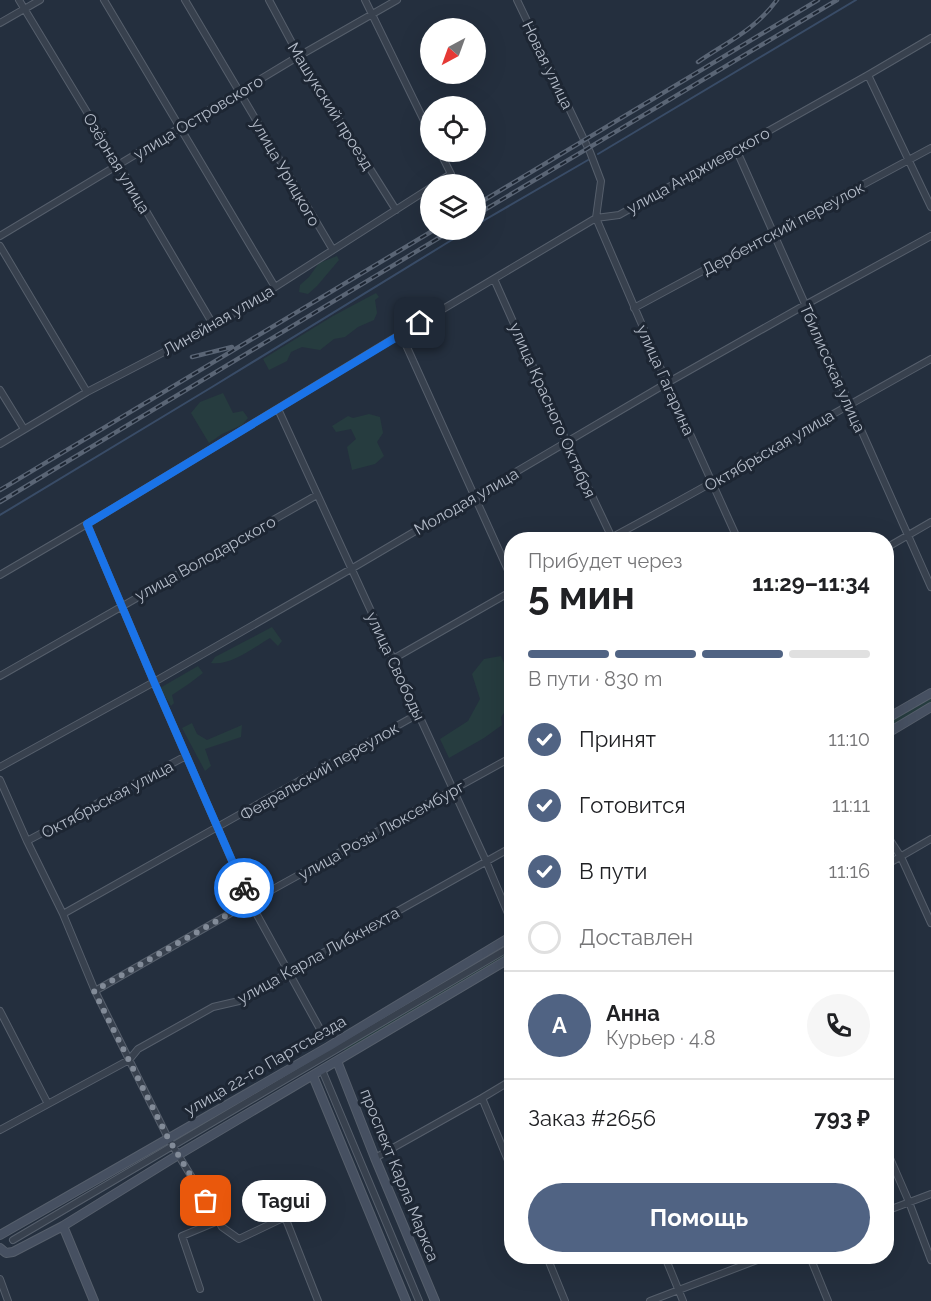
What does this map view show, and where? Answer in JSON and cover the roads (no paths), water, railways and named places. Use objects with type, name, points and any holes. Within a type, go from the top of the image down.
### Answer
[{"type":"main road","points":[[894,714],[931,693]]},
{"type":"main road","points":[[894,729],[931,707]]},
{"type":"main road","name":"улица 22-го Партсъезда","points":[[0,1234],[328,1047],[504,941]]},
{"type":"main road","name":"улица 22-го Партсъезда","points":[[2,1250],[13,1252],[63,1226],[504,962]]},
{"type":"main road","name":"проспект Карла Маркса","points":[[337,1061],[435,1301]]},
{"type":"main road","points":[[313,1076],[406,1301]]},
{"type":"main road","points":[[63,1226],[94,1301]]},
{"type":"street","name":"Озёрная улица","points":[[19,0],[214,326]]},
{"type":"street","points":[[0,23],[40,0]]},
{"type":"street","points":[[104,0],[275,287]]},
{"type":"street","name":"улица Урицкого","points":[[185,0],[333,250]]},
{"type":"street","name":"Машукский проезд","points":[[269,0],[299,56],[396,210]]},
{"type":"street","points":[[365,0],[420,112]]},
{"type":"street","name":"улица Островского","points":[[0,236],[299,56],[397,0]]},
{"type":"street","name":"Новая улица","points":[[517,0],[580,130],[601,181],[596,218]]},
{"type":"street","name":"улица Анджиевского","points":[[0,575],[596,218],[618,215],[931,38]]},
{"type":"street","points":[[868,75],[931,207]]},
{"type":"street","name":"Дербентский переулок","points":[[634,308],[931,148]]},
{"type":"street","name":"Тбилисская улица","points":[[736,149],[931,587]]},
{"type":"street","name":"Линейная улица","points":[[0,444],[87,392],[214,326],[420,194]]},
{"type":"street","name":"улица Гагарина","points":[[596,218],[734,532]]},
{"type":"street","name":"Молодая улица","points":[[0,767],[351,569],[667,383],[931,236]]},
{"type":"street","points":[[0,246],[87,392]]},
{"type":"street","name":"улица Красного Октября","points":[[494,279],[607,532]]},
{"type":"street","points":[[401,334],[504,561]]},
{"type":"street","name":"Октябрьская улица","points":[[623,532],[931,359]]},
{"type":"street","points":[[0,390],[24,429]]},
{"type":"street","name":"улица Свободы","points":[[278,409],[504,904]]},
{"type":"street","name":"улица Володарского","points":[[0,676],[317,495]]},
{"type":"street","points":[[894,543],[931,522]]},
{"type":"street","points":[[87,524],[250,902],[320,1029]]},
{"type":"street","points":[[393,659],[504,596]]},
{"type":"street","name":"Февральский переулок","points":[[63,914],[218,829],[418,714]]},
{"type":"street","name":"Октябрьская улица","points":[[27,842],[186,756]]},
{"type":"street","name":"улица Розы Люксембург","points":[[94,991],[504,761]]},
{"type":"street","points":[[0,780],[3,797],[63,914],[94,991],[168,1138],[218,1221],[222,1227],[239,1239],[285,1217],[318,1301]]},
{"type":"street","points":[[894,861],[931,840]]},
{"type":"street","points":[[894,846],[931,923]]},
{"type":"street","name":"улица Карла Либкнехта","points":[[0,1130],[129,1060],[138,1049],[213,1007],[239,1001],[504,851]]},
{"type":"street","points":[[13,1240],[504,951]]},
{"type":"street","points":[[0,1011],[48,1104]]},
{"type":"street","name":"проспект Карла Маркса","points":[[322,1070],[419,1301]]},
{"type":"street","points":[[375,1158],[504,1085]]},
{"type":"street","points":[[482,1098],[504,1151]]},
{"type":"street","points":[[894,1167],[931,1260]]},
{"type":"street","points":[[894,1208],[931,1194]]},
{"type":"street","points":[[200,1289],[182,1236],[218,1221]]},
{"type":"street","points":[[550,1264],[565,1301]]},
{"type":"street","points":[[668,1264],[683,1301]]},
{"type":"street","points":[[650,1301],[746,1264]]},
{"type":"street","points":[[813,1264],[828,1301]]},
{"type":"street","points":[[0,1279],[8,1301]]},
{"type":"waterway","points":[[598,154],[856,0]]},
{"type":"waterway","points":[[486,219],[588,160]]},
{"type":"waterway","points":[[0,515],[452,240]]},
{"type":"railway","points":[[698,62],[750,28],[777,0]]},
{"type":"railway","points":[[486,199],[818,0]]},
{"type":"railway","points":[[486,209],[837,0]]},
{"type":"railway","points":[[0,490],[420,238]]},
{"type":"railway","points":[[0,502],[435,240]]},
{"type":"railway","points":[[192,357],[232,347]]},
{"type":"place","name":"Tagui","points":[[206,1201]]}]
